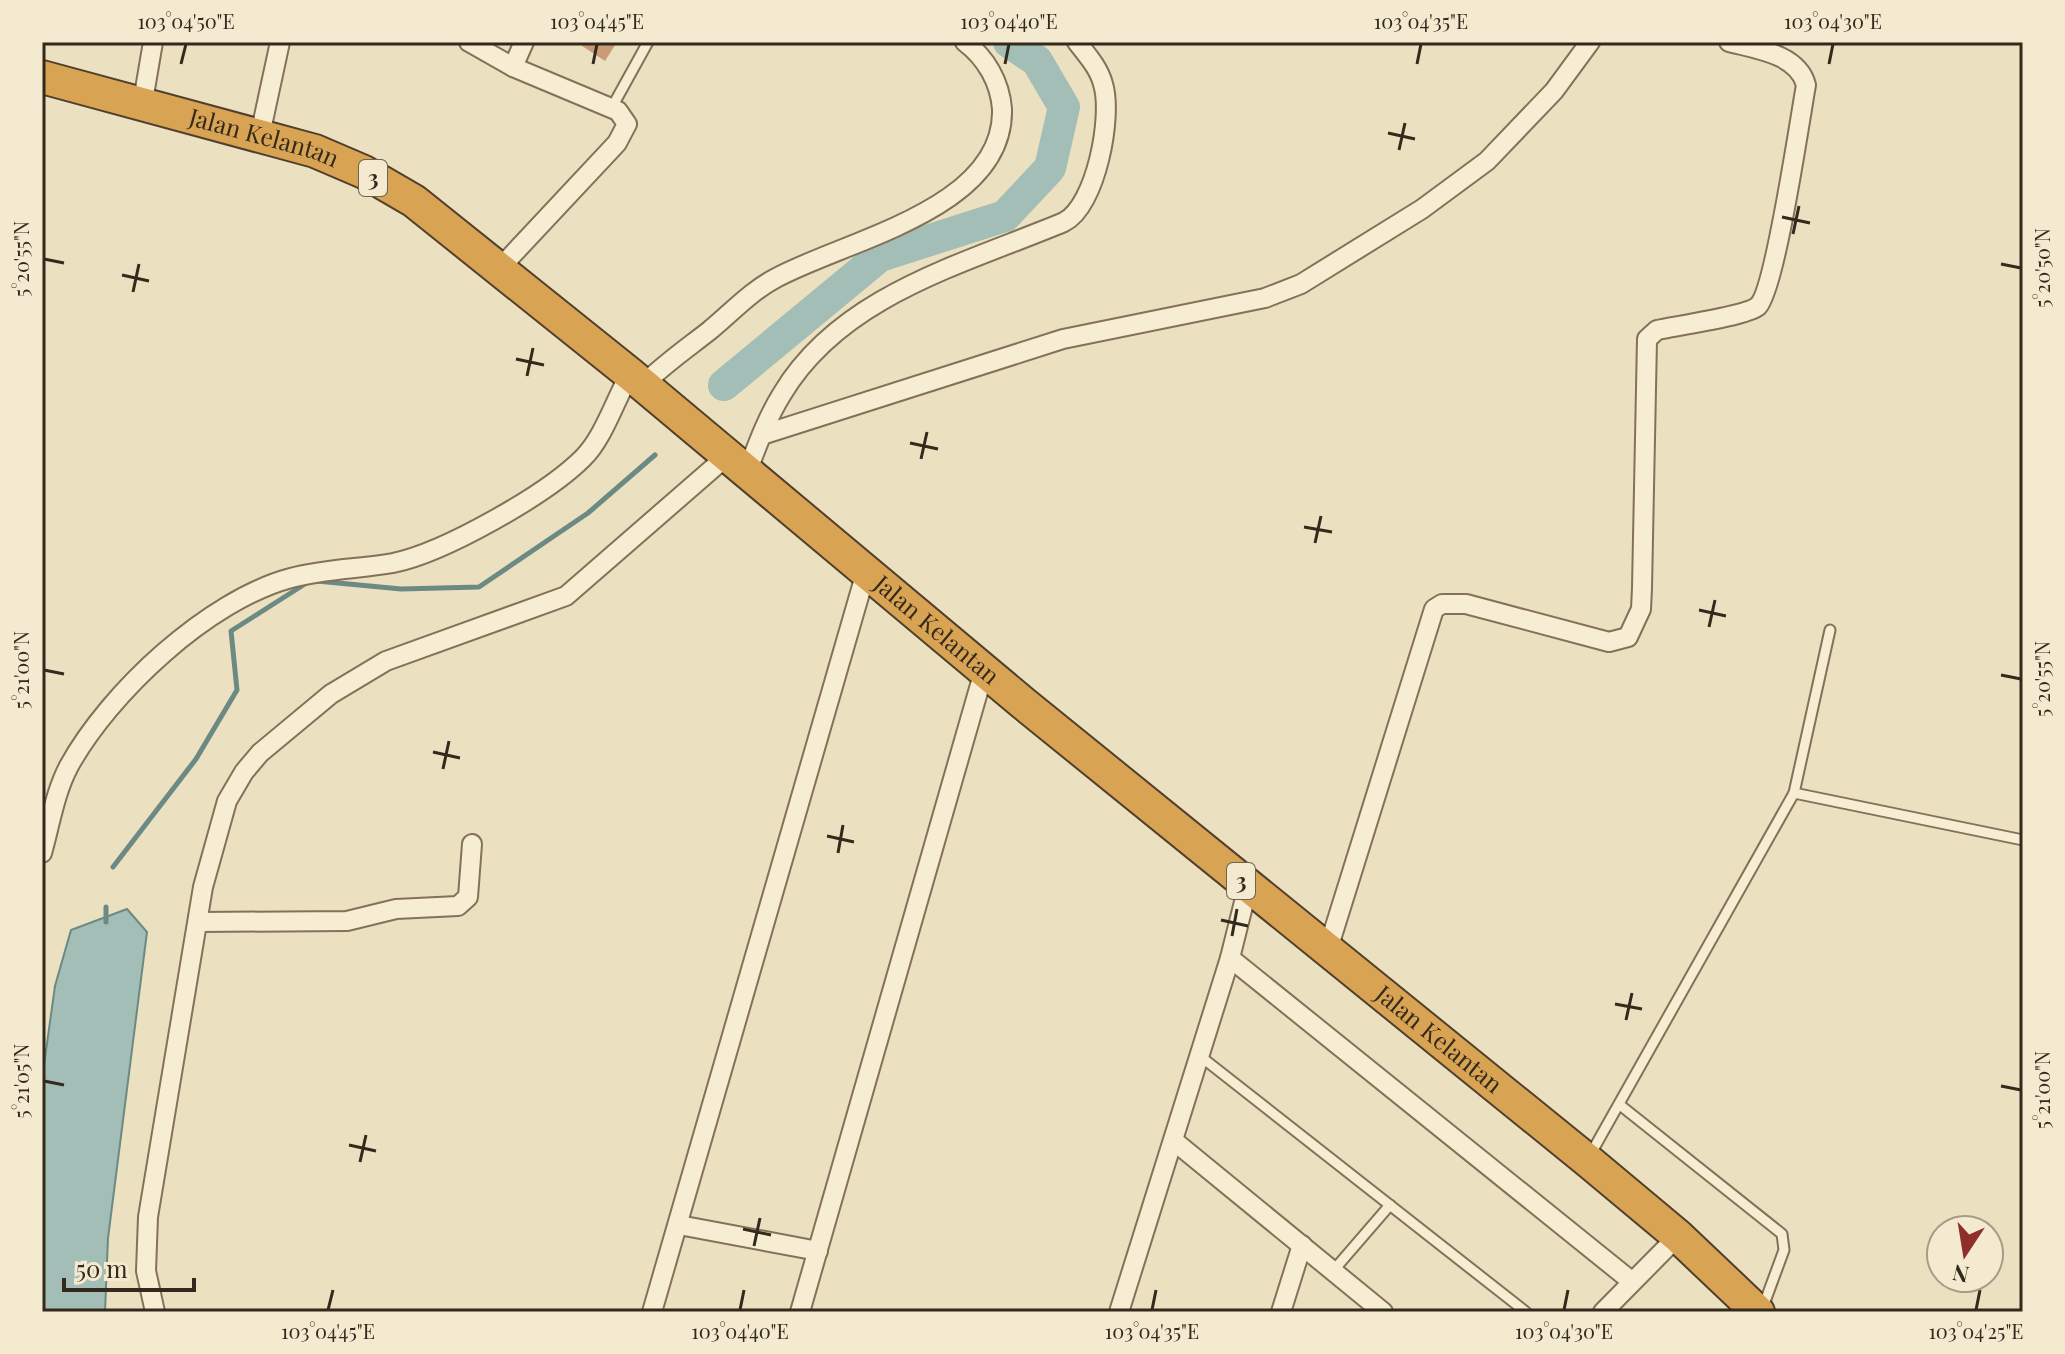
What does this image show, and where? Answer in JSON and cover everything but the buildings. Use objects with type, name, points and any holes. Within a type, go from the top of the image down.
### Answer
[{"type":"highway","name":"Jalan Kelantan","points":[[42,77],[143,101],[315,151],[364,172],[414,201],[640,383],[984,671],[1587,1160],[1678,1236],[1759,1312]]},
{"type":"street","points":[[143,101],[153,42]]},
{"type":"street","points":[[260,135],[280,42]]},
{"type":"street","points":[[469,42],[513,67],[611,109],[625,119],[624,134],[500,268]]},
{"type":"street","points":[[513,67],[524,42]]},
{"type":"street","points":[[42,853],[67,770],[95,722],[131,684],[209,618],[265,586],[293,578],[417,557],[469,533],[562,476],[583,458],[640,383],[774,279],[937,205],[977,176],[995,149],[1002,106],[998,87],[985,61],[965,42]]},
{"type":"street","points":[[762,435],[782,393],[804,365],[856,315],[890,295],[1064,222],[1082,209],[1103,140],[1107,106],[1097,68],[1077,42]]},
{"type":"street","points":[[155,1312],[146,1271],[148,1217],[200,922],[203,887],[227,801],[244,772],[282,734],[331,694],[386,661],[566,596],[762,435],[1063,339],[1251,301],[1301,284],[1422,209],[1487,161],[1554,91],[1590,42]]},
{"type":"street","points":[[1328,949],[1434,609],[1442,604],[1466,604],[1609,642],[1628,637],[1636,624],[1641,598],[1647,339],[1657,330],[1751,310],[1764,298],[1806,85],[1798,69],[1785,59],[1729,42]]},
{"type":"street","points":[[652,1312],[866,572]]},
{"type":"street","points":[[800,1312],[984,671]]},
{"type":"street","points":[[200,922],[347,921],[396,909],[458,906],[468,897],[472,844]]},
{"type":"street","points":[[1119,1312],[1230,958],[1248,886]]},
{"type":"street","points":[[1230,958],[1630,1280]]},
{"type":"street","points":[[1174,1141],[1383,1312]]},
{"type":"street","points":[[679,1225],[818,1251]]},
{"type":"street","points":[[1603,1312],[1630,1280],[1678,1236]]},
{"type":"street","points":[[1281,1312],[1302,1245]]},
{"type":"lane","points":[[611,109],[648,42]]},
{"type":"lane","points":[[1587,1160],[1794,793],[1830,630]]},
{"type":"lane","points":[[1794,793],[2023,840]]},
{"type":"lane","points":[[1200,1056],[1526,1312]]},
{"type":"lane","points":[[1620,1105],[1782,1234],[1784,1250],[1759,1312]]},
{"type":"lane","points":[[1333,1271],[1390,1205]]},
{"type":"water","points":[[127,909],[147,932],[108,1238],[105,1312],[42,1312],[42,1079],[55,986],[71,930]]},
{"type":"waterway","points":[[724,385],[880,256],[1005,216],[1050,168],[1064,107],[1037,61],[1009,42]]},
{"type":"waterway","points":[[317,581],[401,589],[479,587],[588,513],[655,455]]},
{"type":"waterway","points":[[113,867],[196,759],[237,690],[231,631],[308,582]]},
{"type":"waterway","points":[[106,907],[106,922]]}]
